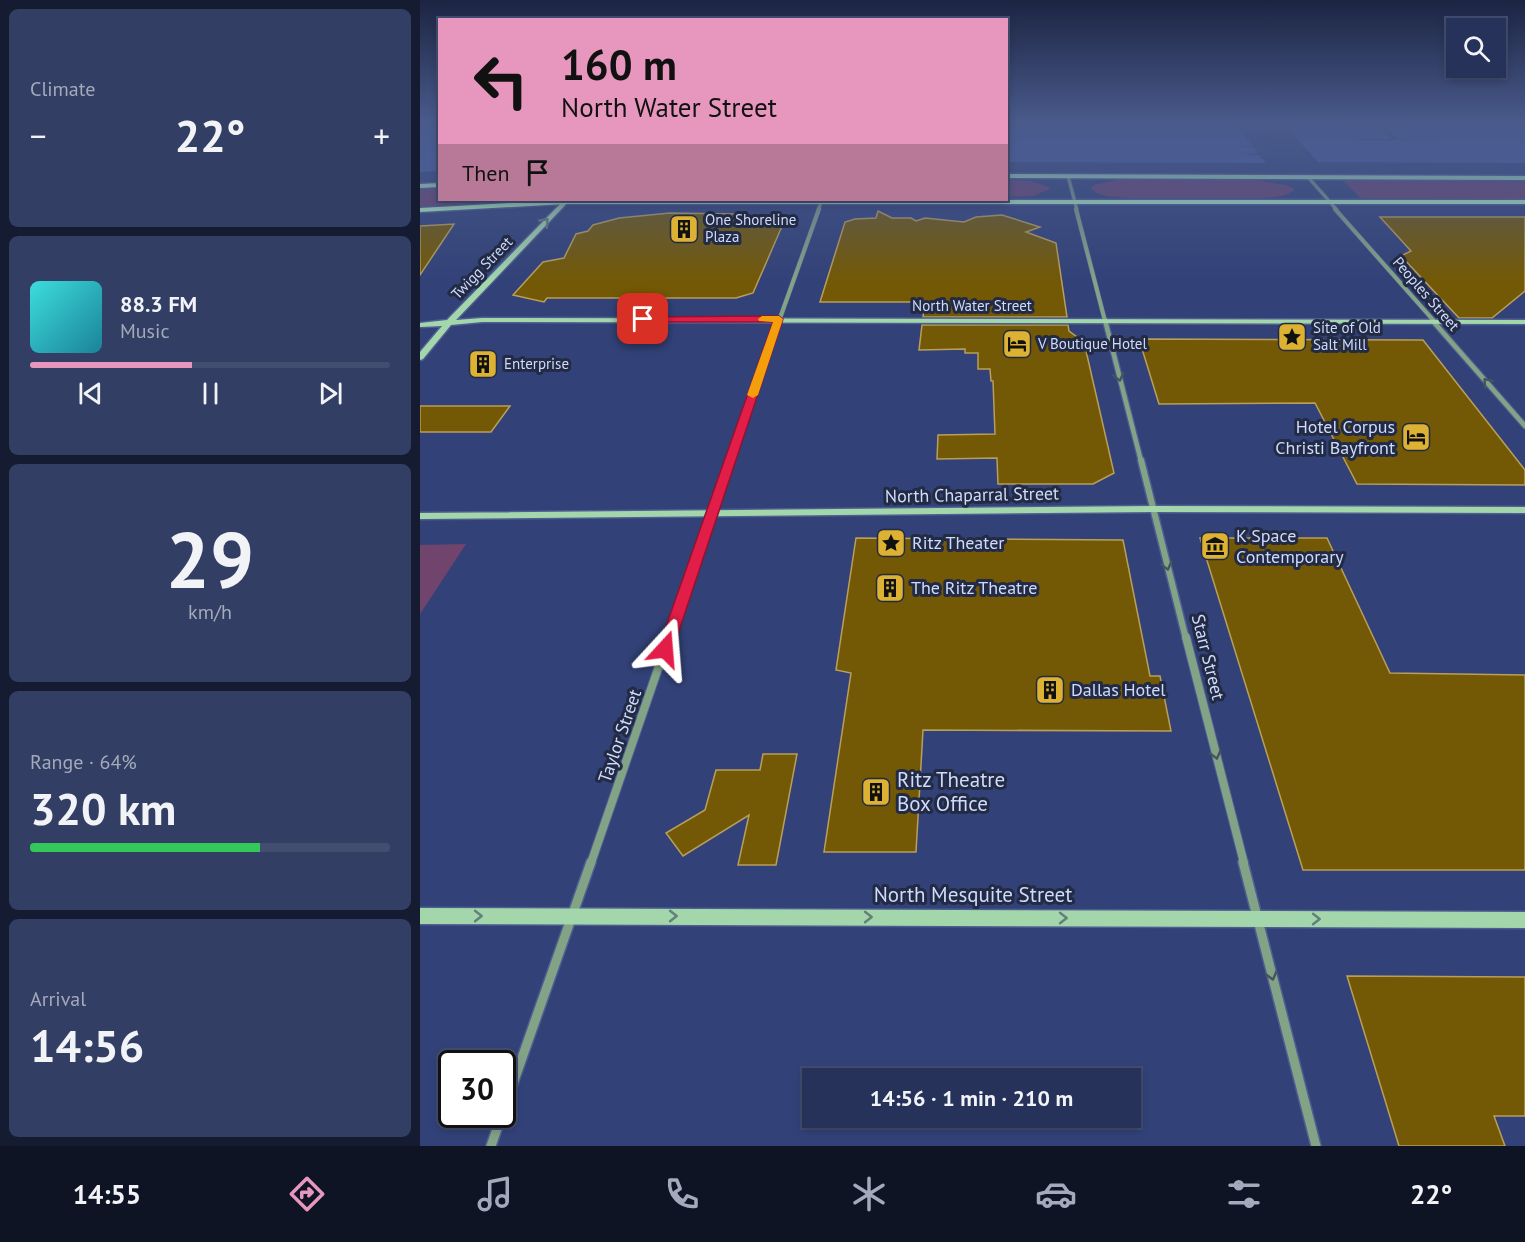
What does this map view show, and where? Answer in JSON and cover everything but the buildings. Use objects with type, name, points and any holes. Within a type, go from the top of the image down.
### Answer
[{"type":"main road","points":[[1008,176],[1525,178]]},
{"type":"main road","points":[[420,186],[438,185]]},
{"type":"main road","points":[[420,210],[509,202],[566,201]]},
{"type":"main road","points":[[1008,201],[1525,202]]},
{"type":"street","name":"Starr Street","points":[[1068,176],[1317,1146]]},
{"type":"street","name":"Peoples Street","points":[[1308,177],[1525,426]]},
{"type":"street","name":"Twigg Street","points":[[420,357],[566,201]]},
{"type":"street","name":"Taylor Street","points":[[491,1146],[575,916],[711,514],[822,201]]},
{"type":"street","name":"North Water Street","points":[[420,325],[482,320],[779,319],[1525,322]]},
{"type":"street","name":"North Chaparral Street","points":[[420,516],[1153,509],[1525,510]]},
{"type":"street","name":"North Mesquite Street","points":[[420,916],[1525,920]]},
{"type":"shaded area","points":[[1120,179],[1254,180],[1286,185],[1295,189],[1285,195],[1264,198],[1129,198],[1099,194],[1091,188],[1094,185]]},
{"type":"shaded area","points":[[1008,180],[1032,181],[1051,188],[1034,196],[1008,197]]},
{"type":"shaded area","points":[[1342,180],[1525,182],[1525,199],[1361,198]]},
{"type":"shaded area","points":[[438,188],[438,201],[483,201],[420,207],[420,189]]},
{"type":"shaded area","points":[[466,544],[420,614],[420,545]]},
{"type":"slow traffic","points":[[753,395],[779,319],[762,319]]},
{"type":"place","name":"One Shoreline Plaza","points":[[684,229]]},
{"type":"place","name":"Site of Old Salt Mill","points":[[1292,337]]},
{"type":"place","name":"V Boutique Hotel","points":[[1017,344]]},
{"type":"place","name":"Enterprise","points":[[483,364]]},
{"type":"place","name":"Hotel Corpus Christi Bayfront","points":[[1416,437]]},
{"type":"place","name":"Ritz Theater","points":[[891,543]]},
{"type":"place","name":"K Space Contemporary","points":[[1215,546]]},
{"type":"place","name":"The Ritz Theatre","points":[[890,588]]},
{"type":"place","name":"Dallas Hotel","points":[[1050,690]]},
{"type":"place","name":"Ritz Theatre Box Office","points":[[876,792]]},
{"type":"route","points":[[643,319],[779,319],[665,649]]}]
